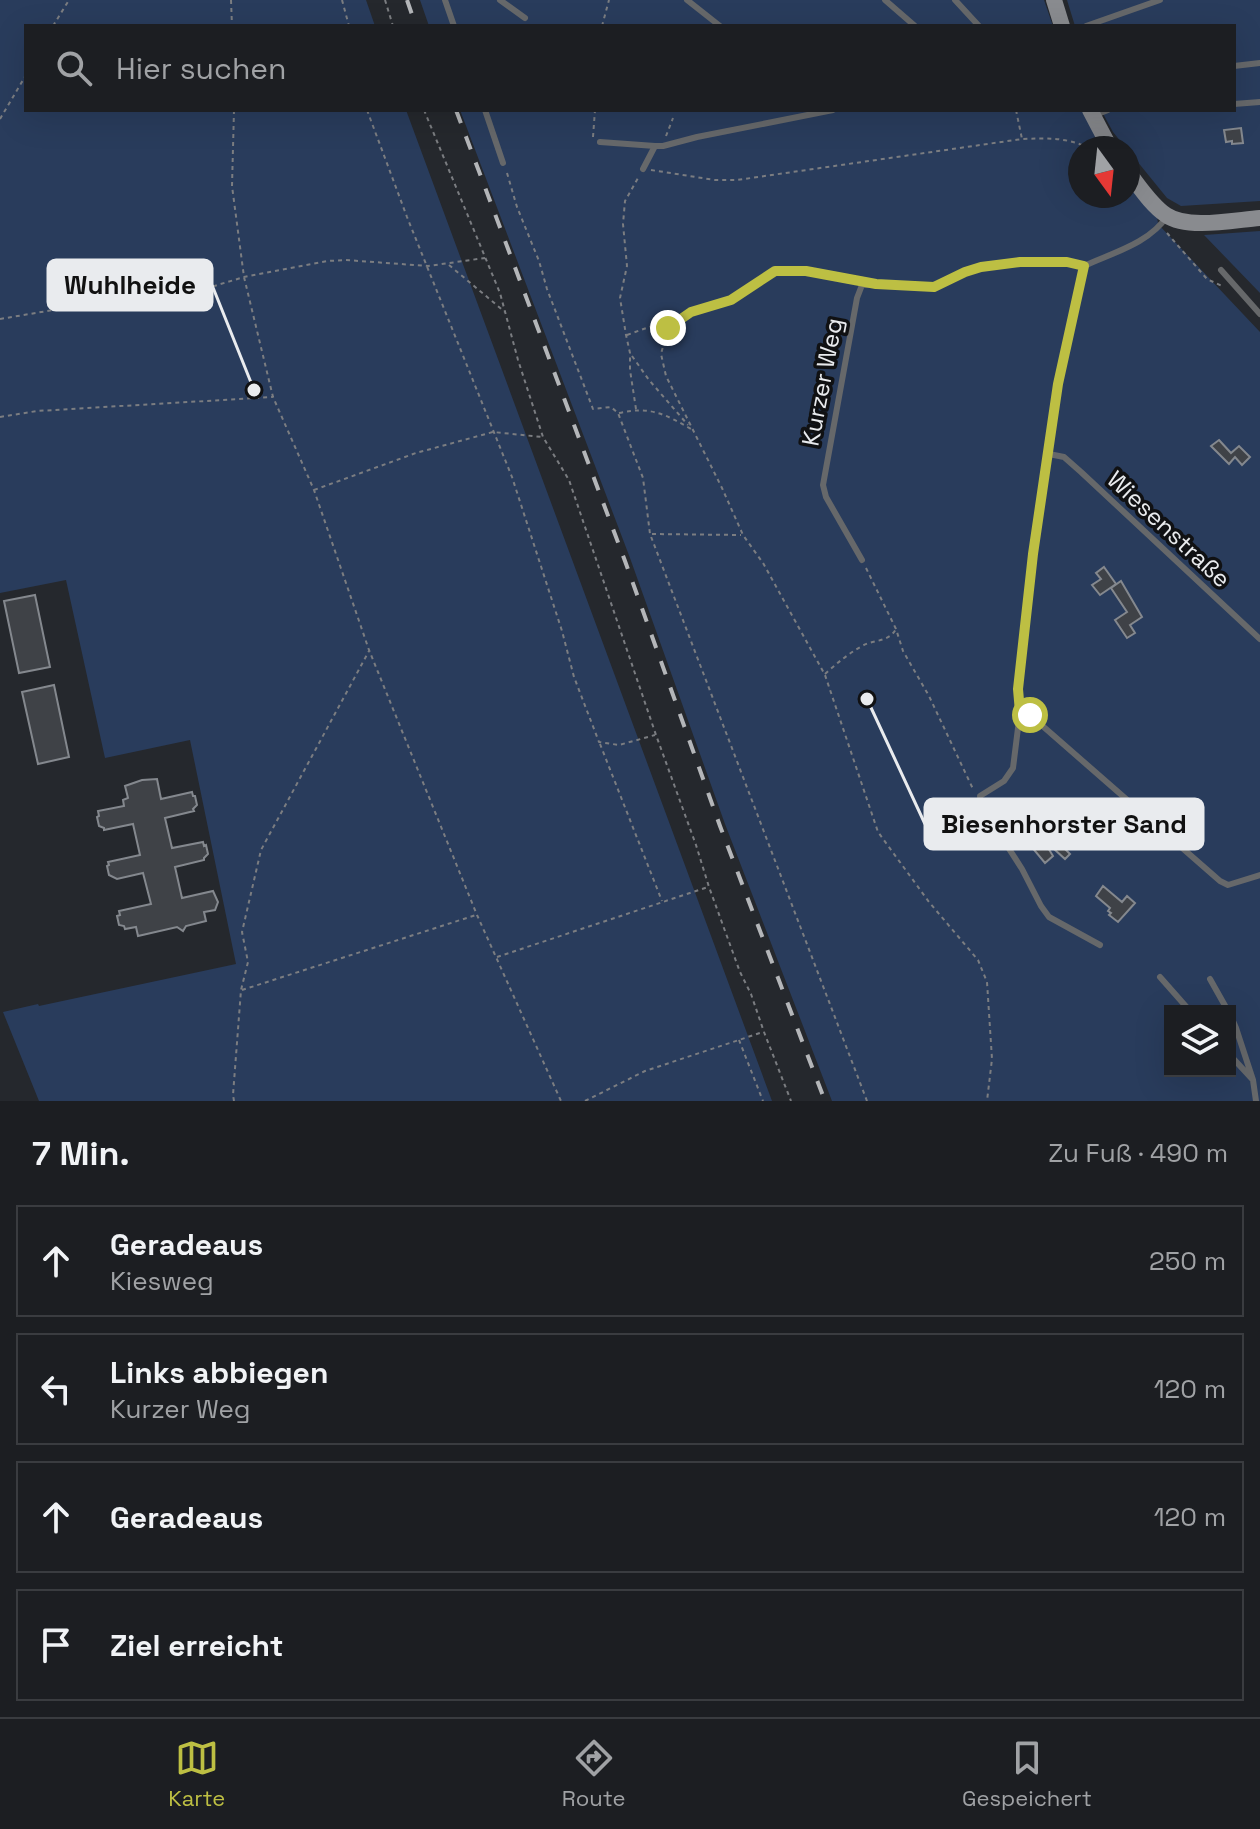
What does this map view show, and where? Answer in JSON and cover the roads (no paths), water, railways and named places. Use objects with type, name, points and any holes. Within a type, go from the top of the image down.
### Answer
[{"type":"street","points":[[1054,0],[1061,24]]},
{"type":"street","points":[[1097,112],[1106,136]]},
{"type":"street","points":[[1140,186],[1164,221],[1189,223],[1260,218]]},
{"type":"lane","points":[[445,0],[453,24]]},
{"type":"lane","points":[[500,0],[525,18]]},
{"type":"lane","points":[[687,0],[717,24]]},
{"type":"lane","points":[[885,0],[913,24]]},
{"type":"lane","points":[[955,0],[977,24]]},
{"type":"lane","points":[[1092,24],[1160,0]]},
{"type":"lane","points":[[1236,66],[1260,63]]},
{"type":"lane","points":[[1236,104],[1260,102]]},
{"type":"lane","points":[[486,112],[503,163]]},
{"type":"lane","points":[[600,142],[659,146],[823,112]]},
{"type":"lane","points":[[643,169],[659,146]]},
{"type":"lane","points":[[1100,945],[1049,917],[981,805],[980,796],[1004,781],[1013,768],[1030,585],[1058,384],[1084,266],[1143,238],[1164,221]]},
{"type":"lane","name":"Kurzer Weg","points":[[862,560],[826,497],[823,476],[862,285],[934,287],[981,267],[1020,262],[1067,262],[1084,266]]},
{"type":"lane","points":[[1221,270],[1260,314]]},
{"type":"lane","name":"Wiesenstraße","points":[[1049,454],[1064,457],[1073,464],[1260,639]]},
{"type":"lane","points":[[1020,712],[1030,715],[1220,881],[1228,885],[1260,875]]},
{"type":"lane","points":[[1160,977],[1185,1005]]},
{"type":"lane","points":[[1210,979],[1225,1005]]},
{"type":"lane","points":[[1236,1028],[1253,1080],[1256,1101]]},
{"type":"lane","points":[[1236,1062],[1253,1080]]},
{"type":"railway","points":[[407,0],[415,24]]},
{"type":"railway","points":[[457,112],[625,561],[720,826],[825,1101]]},
{"type":"place","name":"Wuhlheide","points":[[254,390]]},
{"type":"place","name":"Biesenhorster Sand","points":[[867,699]]}]
